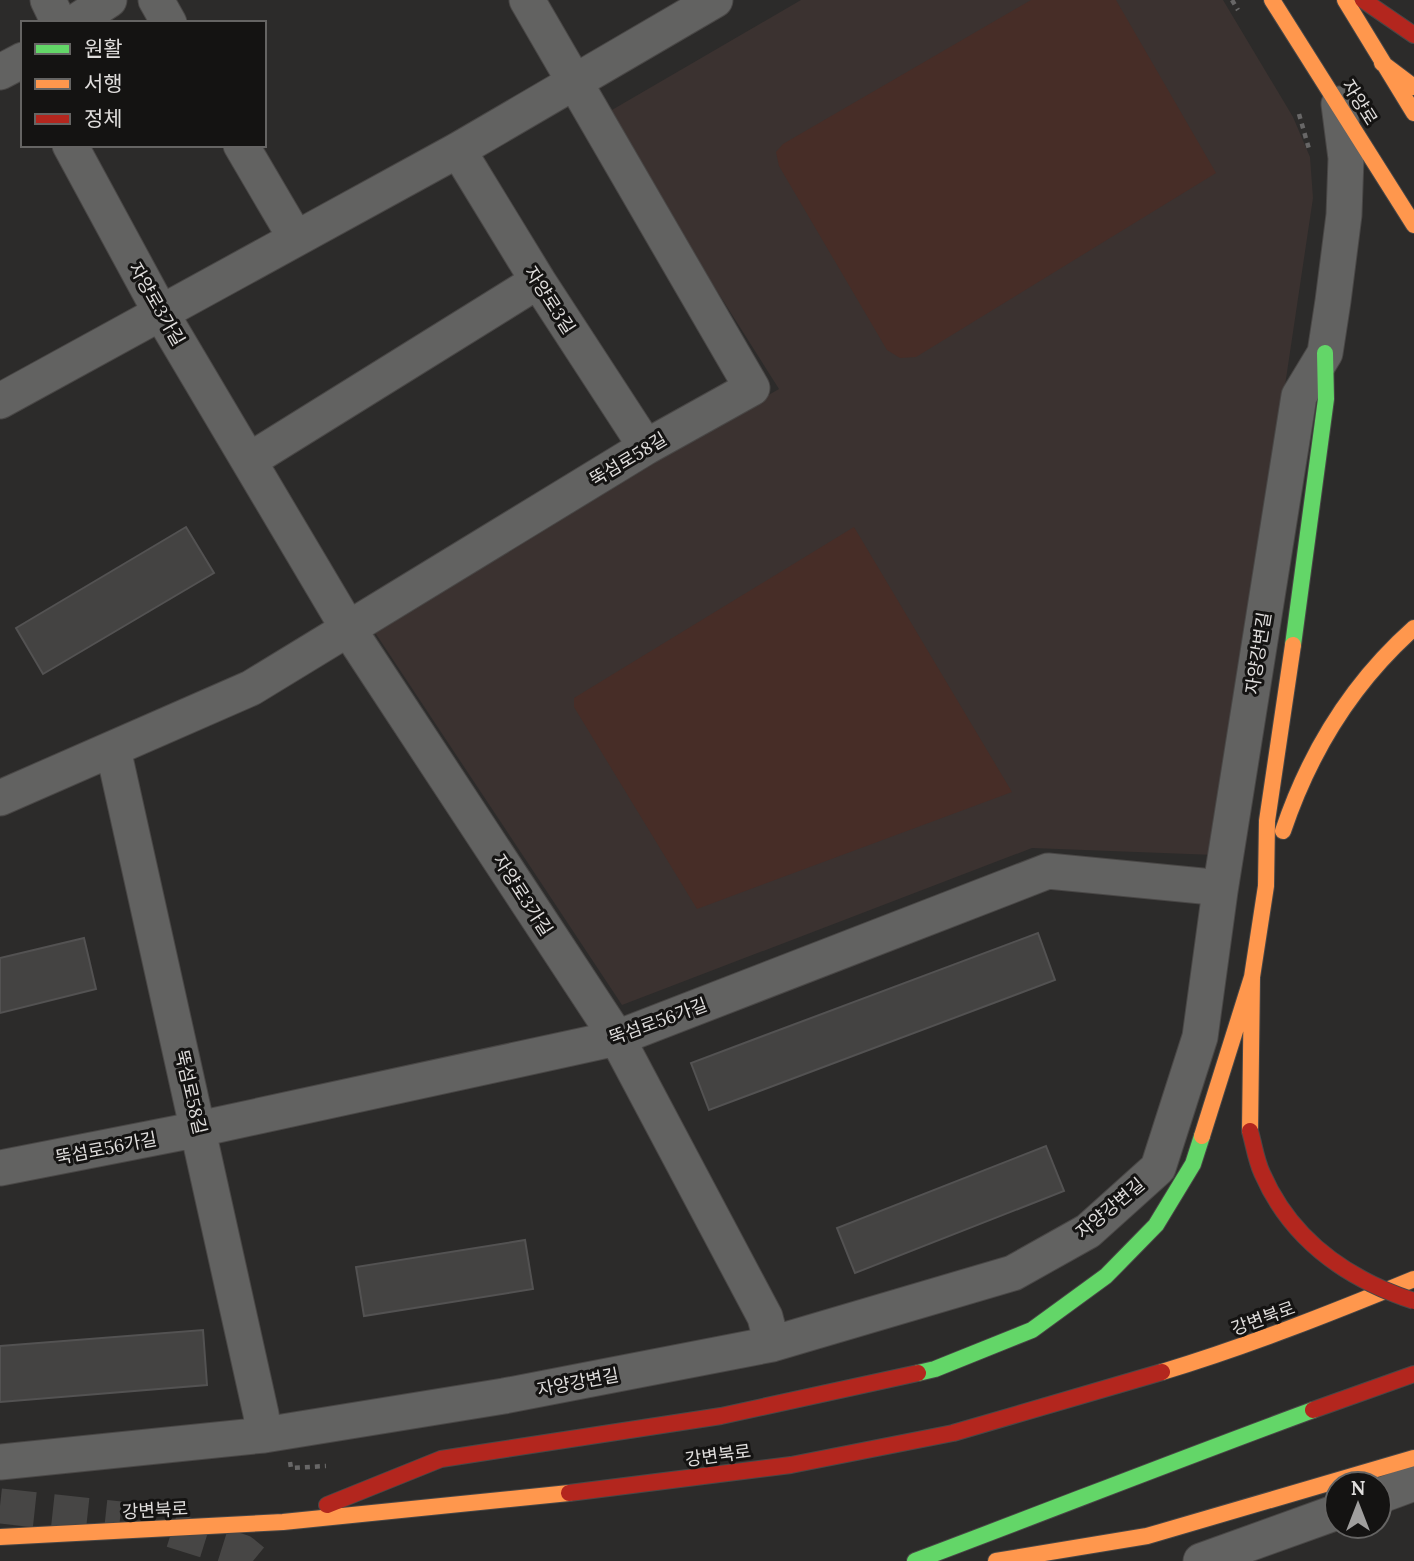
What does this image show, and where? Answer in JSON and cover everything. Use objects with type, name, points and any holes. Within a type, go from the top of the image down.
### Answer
[{"type":"main road","name":"자양로","points":[[1272,0],[1414,225]]},
{"type":"main road","points":[[1345,0],[1414,113]]},
{"type":"main road","points":[[1363,0],[1414,35]]},
{"type":"main road","points":[[1382,63],[1414,87]]},
{"type":"main road","points":[[1325,353],[1326,399],[1267,821],[1266,886],[1252,977],[1250,1131],[1262,1171],[1282,1207],[1311,1241],[1342,1269],[1378,1289],[1414,1301]]},
{"type":"main road","points":[[1266,886],[1301,782],[1334,720],[1378,661],[1414,628]]},
{"type":"main road","points":[[283,1522],[441,1459],[721,1416],[935,1370],[1032,1330],[1106,1276],[1156,1225],[1193,1164],[1252,977]]},
{"type":"main road","name":"강변북로","points":[[0,1537],[283,1522],[623,1487],[791,1465],[953,1433],[1209,1358],[1320,1318],[1414,1279]]},
{"type":"main road","points":[[915,1561],[1168,1463],[1414,1374]]},
{"type":"main road","points":[[1127,1481],[1336,1419]]},
{"type":"main road","points":[[996,1561],[1147,1536],[1414,1458]]},
{"type":"street","points":[[48,0],[58,21]]},
{"type":"street","points":[[77,21],[109,0]]},
{"type":"street","points":[[156,0],[168,21]]},
{"type":"street","name":"뚝섬로58길","points":[[0,798],[251,688],[646,447],[752,388],[527,0]]},
{"type":"street","points":[[0,401],[458,150],[715,0]]},
{"type":"street","points":[[0,72],[21,61]]},
{"type":"street","name":"자양강변길","points":[[0,1462],[264,1435],[504,1396],[772,1344],[1013,1273],[1088,1231],[1157,1168],[1200,1037],[1220,891],[1300,396],[1325,353],[1343,215],[1346,158],[1339,103]]},
{"type":"street","name":"자양로3가길","points":[[71,147],[161,313],[349,630],[617,1038],[765,1317],[772,1344]]},
{"type":"street","points":[[242,147],[295,237]]},
{"type":"street","name":"자양로3길","points":[[458,150],[538,281],[646,447]]},
{"type":"street","points":[[250,460],[538,281]]},
{"type":"street","name":"뚝섬로58길","points":[[113,750],[199,1129],[264,1435]]},
{"type":"street","name":"뚝섬로56가길","points":[[0,1168],[199,1129],[617,1038],[1048,871],[1202,886],[1220,891]]},
{"type":"street","points":[[1393,1491],[1414,1483]]},
{"type":"street","points":[[1201,1561],[1323,1517]]},
{"type":"shaded area","points":[[801,0],[1223,0],[1293,117],[1310,157],[1313,198],[1215,855],[1032,848],[622,1005],[370,625],[779,389],[605,114]]},
{"type":"shaded area","points":[[1031,0],[1116,0],[1216,173],[916,357],[900,358],[887,350],[779,166],[776,152],[783,144]]},
{"type":"shaded area","points":[[854,527],[1012,792],[697,909],[574,707],[574,698]]},
{"type":"building","points":[[186,527],[214,573],[43,674],[16,628]]},
{"type":"building","points":[[1038,933],[1055,980],[709,1110],[691,1063]]},
{"type":"building","points":[[84,938],[96,989],[0,1013],[0,958]]},
{"type":"building","points":[[1046,1146],[1064,1191],[855,1273],[837,1228]]},
{"type":"building","points":[[525,1240],[533,1289],[364,1316],[356,1267]]},
{"type":"building","points":[[203,1330],[207,1385],[0,1402],[0,1346]]},
{"type":"tunnel","points":[[0,1506],[120,1519]]},
{"type":"tunnel","points":[[172,1530],[242,1552],[253,1561]]},
{"type":"traffic: fast","points":[[1293,645],[1326,399],[1325,353]]},
{"type":"traffic: fast","points":[[918,1373],[935,1369],[1032,1330],[1106,1276],[1156,1225],[1193,1164],[1202,1136]]},
{"type":"traffic: fast","points":[[915,1561],[1313,1410]]},
{"type":"traffic: slow","points":[[1272,0],[1414,225]]},
{"type":"traffic: slow","points":[[1345,0],[1414,113]]},
{"type":"traffic: slow","points":[[1382,63],[1414,87]]},
{"type":"traffic: slow","points":[[1283,831],[1306,773],[1335,720],[1371,672],[1414,628]]},
{"type":"traffic: slow","points":[[1250,1131],[1252,977],[1266,886],[1267,821],[1293,645]]},
{"type":"traffic: slow","points":[[1202,1136],[1252,977]]},
{"type":"traffic: slow","points":[[1162,1372],[1289,1329],[1414,1279]]},
{"type":"traffic: slow","points":[[996,1561],[1147,1536],[1414,1458]]},
{"type":"traffic: slow","points":[[0,1537],[283,1522],[569,1493]]},
{"type":"traffic: jam","points":[[1363,0],[1414,35]]},
{"type":"traffic: jam","points":[[1250,1131],[1260,1168],[1274,1197],[1305,1237],[1324,1254],[1366,1281],[1414,1301]]},
{"type":"traffic: jam","points":[[569,1493],[791,1465],[953,1433],[1162,1372]]},
{"type":"traffic: jam","points":[[327,1505],[441,1459],[721,1416],[918,1373]]},
{"type":"traffic: jam","points":[[1313,1410],[1414,1374]]}]
